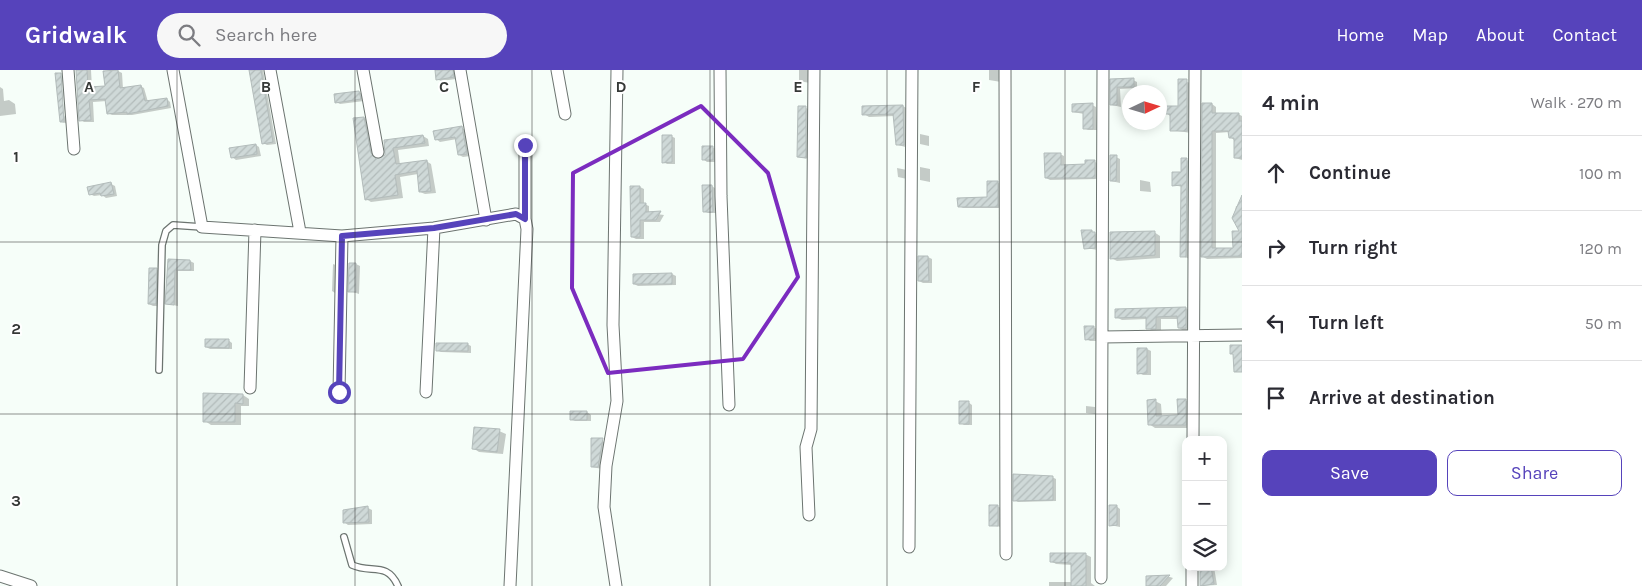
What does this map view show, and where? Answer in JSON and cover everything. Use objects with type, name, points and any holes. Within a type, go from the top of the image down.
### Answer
[{"type":"street","points":[[68,70],[74,148]]},
{"type":"street","points":[[173,70],[202,227],[342,236],[434,228],[516,214],[525,219]]},
{"type":"street","points":[[270,70],[300,232]]},
{"type":"street","points":[[363,70],[378,152]]},
{"type":"street","points":[[460,70],[486,220]]},
{"type":"street","points":[[557,70],[565,114]]},
{"type":"street","points":[[616,586],[604,507],[606,466],[617,401],[612,325],[617,70]]},
{"type":"street","points":[[720,70],[721,196],[729,405]]},
{"type":"street","points":[[809,515],[806,447],[811,429],[814,70]]},
{"type":"street","points":[[909,547],[912,70]]},
{"type":"street","points":[[1005,70],[1006,554]]},
{"type":"street","points":[[1101,578],[1103,70]]},
{"type":"street","points":[[1193,436],[1195,70]]},
{"type":"street","points":[[510,586],[527,229],[525,219],[525,145]]},
{"type":"street","points":[[426,392],[434,228]]},
{"type":"street","points":[[250,388],[255,230]]},
{"type":"street","points":[[339,392],[342,236]]},
{"type":"street","points":[[1102,336],[1242,335]]},
{"type":"street","points":[[1192,571],[1192,586]]},
{"type":"street","points":[[0,576],[31,586]]},
{"type":"lane","points":[[159,370],[162,245],[166,231],[173,225],[202,227]]},
{"type":"lane","points":[[344,537],[352,565],[384,570],[394,577],[398,586]]},
{"type":"highlighted area","points":[[701,106],[768,173],[798,277],[743,359],[608,373],[572,288],[573,173]]},
{"type":"building","points":[[76,70],[87,70],[88,87],[105,86],[103,71],[118,70],[120,88],[141,85],[145,101],[167,98],[168,106],[127,114],[127,112],[107,114],[105,99],[89,100],[91,120],[79,121]]},
{"type":"building","points":[[249,70],[261,70],[273,142],[262,144]]},
{"type":"building","points":[[435,70],[453,70],[454,77],[436,80]]},
{"type":"building","points":[[55,73],[61,73],[64,122],[60,122]]},
{"type":"building","points":[[1134,78],[1134,85],[1117,87],[1117,105],[1110,105],[1110,79]]},
{"type":"building","points":[[1178,79],[1187,79],[1187,131],[1170,131],[1170,114],[1167,114],[1167,106],[1178,106]]},
{"type":"building","points":[[359,91],[361,99],[335,103],[334,94]]},
{"type":"building","points":[[1093,103],[1093,129],[1083,129],[1083,112],[1072,112],[1072,104]]},
{"type":"building","points":[[1202,103],[1212,103],[1212,113],[1239,113],[1239,121],[1242,121],[1242,158],[1234,158],[1234,138],[1229,138],[1228,131],[1212,131],[1212,248],[1233,248],[1232,231],[1239,231],[1232,218],[1242,195],[1242,256],[1201,257]]},
{"type":"building","points":[[903,105],[904,145],[896,145],[893,114],[862,115],[862,106]]},
{"type":"building","points":[[798,106],[806,106],[806,158],[797,157]]},
{"type":"building","points":[[364,117],[371,153],[376,159],[385,155],[384,140],[423,135],[425,143],[393,148],[396,164],[427,160],[431,191],[419,192],[417,171],[395,175],[398,195],[365,200],[353,118]]},
{"type":"building","points":[[462,126],[467,154],[458,155],[455,137],[435,140],[433,131]]},
{"type":"building","points":[[662,135],[672,135],[672,162],[662,163]]},
{"type":"building","points":[[256,144],[257,154],[231,158],[229,148]]},
{"type":"building","points":[[702,146],[713,146],[713,160],[702,160]]},
{"type":"building","points":[[1044,153],[1061,153],[1061,165],[1085,164],[1085,160],[1095,160],[1095,178],[1045,178]]},
{"type":"building","points":[[1110,155],[1117,155],[1116,181],[1110,181]]},
{"type":"building","points":[[1181,158],[1187,158],[1186,257],[1180,257],[1181,185],[1172,186],[1172,172],[1181,172]]},
{"type":"building","points":[[987,181],[998,181],[998,207],[958,207],[957,198],[987,197]]},
{"type":"building","points":[[111,182],[114,194],[101,196],[100,193],[89,195],[87,187]]},
{"type":"building","points":[[702,185],[712,185],[713,212],[703,212]]},
{"type":"building","points":[[630,186],[640,186],[640,203],[646,203],[646,212],[661,211],[656,220],[640,220],[640,237],[631,237]]},
{"type":"building","points":[[1081,230],[1092,230],[1092,232],[1095,232],[1095,248],[1084,249]]},
{"type":"building","points":[[1155,231],[1155,255],[1110,259],[1110,232]]},
{"type":"building","points":[[918,256],[928,256],[929,281],[918,281]]},
{"type":"building","points":[[168,259],[190,260],[191,270],[175,270],[174,305],[165,304]]},
{"type":"building","points":[[349,263],[356,263],[356,292],[348,292]]},
{"type":"building","points":[[149,268],[157,268],[156,304],[148,304]]},
{"type":"building","points":[[672,273],[672,284],[633,284],[633,274]]},
{"type":"building","points":[[1186,307],[1186,328],[1178,328],[1177,316],[1156,317],[1156,329],[1146,329],[1146,317],[1115,318],[1115,309]]},
{"type":"building","points":[[1084,326],[1094,326],[1094,339],[1085,340]]},
{"type":"building","points":[[205,339],[229,339],[229,348],[205,347]]},
{"type":"building","points":[[436,343],[468,343],[468,351],[436,351]]},
{"type":"building","points":[[1230,345],[1242,345],[1242,372],[1234,372],[1233,354],[1230,354]]},
{"type":"building","points":[[1137,348],[1147,348],[1147,373],[1137,374]]},
{"type":"building","points":[[203,393],[243,394],[243,404],[235,403],[235,422],[203,422]]},
{"type":"building","points":[[1156,399],[1156,416],[1178,415],[1177,399],[1186,399],[1186,425],[1148,425],[1147,400]]},
{"type":"building","points":[[959,401],[969,401],[969,424],[959,424]]},
{"type":"building","points":[[570,411],[587,411],[587,420],[570,420]]},
{"type":"building","points":[[474,427],[500,429],[497,452],[472,449]]},
{"type":"building","points":[[591,438],[603,438],[598,467],[591,467]]},
{"type":"building","points":[[1013,474],[1053,476],[1053,500],[1013,501]]},
{"type":"building","points":[[989,505],[998,505],[998,526],[989,526]]},
{"type":"building","points":[[1109,505],[1117,505],[1117,525],[1109,526]]},
{"type":"building","points":[[368,506],[369,522],[343,523],[343,510]]},
{"type":"building","points":[[1050,553],[1086,553],[1086,586],[1071,586],[1071,563],[1050,562]]},
{"type":"building","points":[[1200,571],[1212,571],[1214,584],[1200,586]]},
{"type":"building","points":[[1170,575],[1160,586],[1146,586],[1146,576]]},
{"type":"route","points":[[339,392],[342,236],[434,228],[516,214],[525,219],[525,145]]}]
